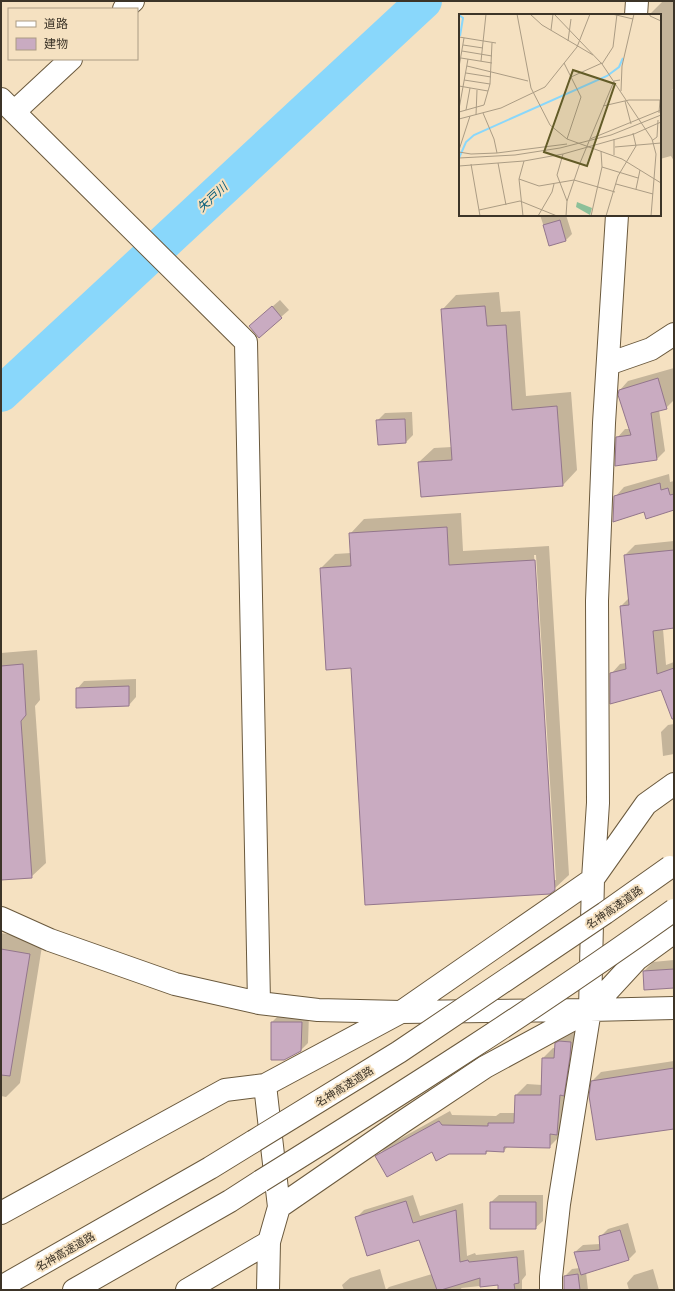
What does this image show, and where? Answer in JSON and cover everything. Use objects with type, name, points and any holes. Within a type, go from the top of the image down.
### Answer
[{"type":"main road","points":[[125,8],[133,1]]},
{"type":"main road","points":[[636,14],[637,1]]},
{"type":"main road","points":[[70,60],[7,106],[246,342],[259,1003]]},
{"type":"main road","points":[[551,1290],[551,1277],[559,1204],[590,1010],[592,879],[598,803],[597,601],[604,430],[617,216]]},
{"type":"main road","points":[[608,364],[652,349],[674,334]]},
{"type":"main road","points":[[1,1213],[225,1090],[265,1085],[401,1012],[592,879],[646,804],[674,784]]},
{"type":"main road","name":"名神高速道路","points":[[1,1287],[204,1172],[399,1052],[672,866]]},
{"type":"main road","points":[[74,1290],[230,1201],[420,1082],[626,945],[674,910]]},
{"type":"main road","points":[[1,918],[50,940],[175,984],[259,1003],[318,1010],[401,1012],[674,1008]]},
{"type":"main road","points":[[279,1207],[484,1067],[590,1010],[638,959],[674,932]]},
{"type":"main road","points":[[265,1085],[279,1207],[269,1242],[268,1290]]},
{"type":"main road","points":[[187,1290],[269,1242]]},
{"type":"building","points":[[560,220],[566,241],[549,246],[543,225]]},
{"type":"building","points":[[272,306],[282,318],[259,338],[249,326]]},
{"type":"building","points":[[485,306],[487,326],[506,325],[512,410],[557,406],[563,486],[421,497],[418,462],[452,460],[441,309]]},
{"type":"building","points":[[658,378],[667,409],[651,413],[657,460],[615,466],[616,437],[631,435],[618,395],[619,390]]},
{"type":"building","points":[[405,419],[406,443],[378,445],[376,420]]},
{"type":"building","points":[[660,483],[661,490],[668,488],[670,495],[674,494],[674,510],[646,519],[644,512],[613,522],[614,496]]},
{"type":"building","points":[[447,527],[449,565],[535,560],[555,890],[550,894],[365,905],[351,668],[326,670],[320,568],[351,566],[349,533]]},
{"type":"building","points":[[674,550],[674,628],[653,631],[657,674],[674,668],[674,719],[672,719],[661,690],[610,704],[610,673],[626,669],[620,606],[629,605],[624,555]]},
{"type":"building","points":[[23,664],[26,715],[21,721],[32,878],[1,880],[1,666]]},
{"type":"building","points":[[129,686],[129,706],[76,708],[76,688]]},
{"type":"building","points":[[1,949],[30,954],[10,1076],[1,1075]]},
{"type":"building","points":[[674,969],[674,988],[644,990],[643,971]]},
{"type":"building","points":[[271,1022],[302,1022],[301,1051],[284,1060],[271,1060]]},
{"type":"building","points":[[559,1041],[571,1042],[570,1057],[564,1096],[560,1095],[557,1135],[550,1134],[550,1148],[504,1147],[504,1152],[486,1151],[486,1154],[449,1154],[436,1161],[432,1152],[387,1177],[375,1156],[439,1121],[442,1125],[488,1126],[488,1123],[514,1123],[515,1095],[541,1095],[542,1058],[554,1058],[555,1043]]},
{"type":"building","points":[[674,1068],[674,1129],[596,1140],[589,1096],[591,1081]]},
{"type":"building","points":[[406,1201],[413,1223],[456,1210],[460,1262],[468,1260],[469,1262],[517,1257],[519,1283],[514,1284],[515,1290],[498,1290],[498,1285],[480,1287],[480,1278],[437,1290],[419,1240],[367,1256],[355,1217]]},
{"type":"building","points":[[490,1202],[536,1202],[536,1229],[490,1229]]},
{"type":"building","points":[[620,1230],[629,1260],[581,1275],[574,1252],[600,1250],[599,1236]]},
{"type":"building","points":[[578,1274],[580,1290],[564,1290],[564,1276]]},
{"type":"waterway","name":"矢戸川","points":[[1,394],[424,1]]}]
